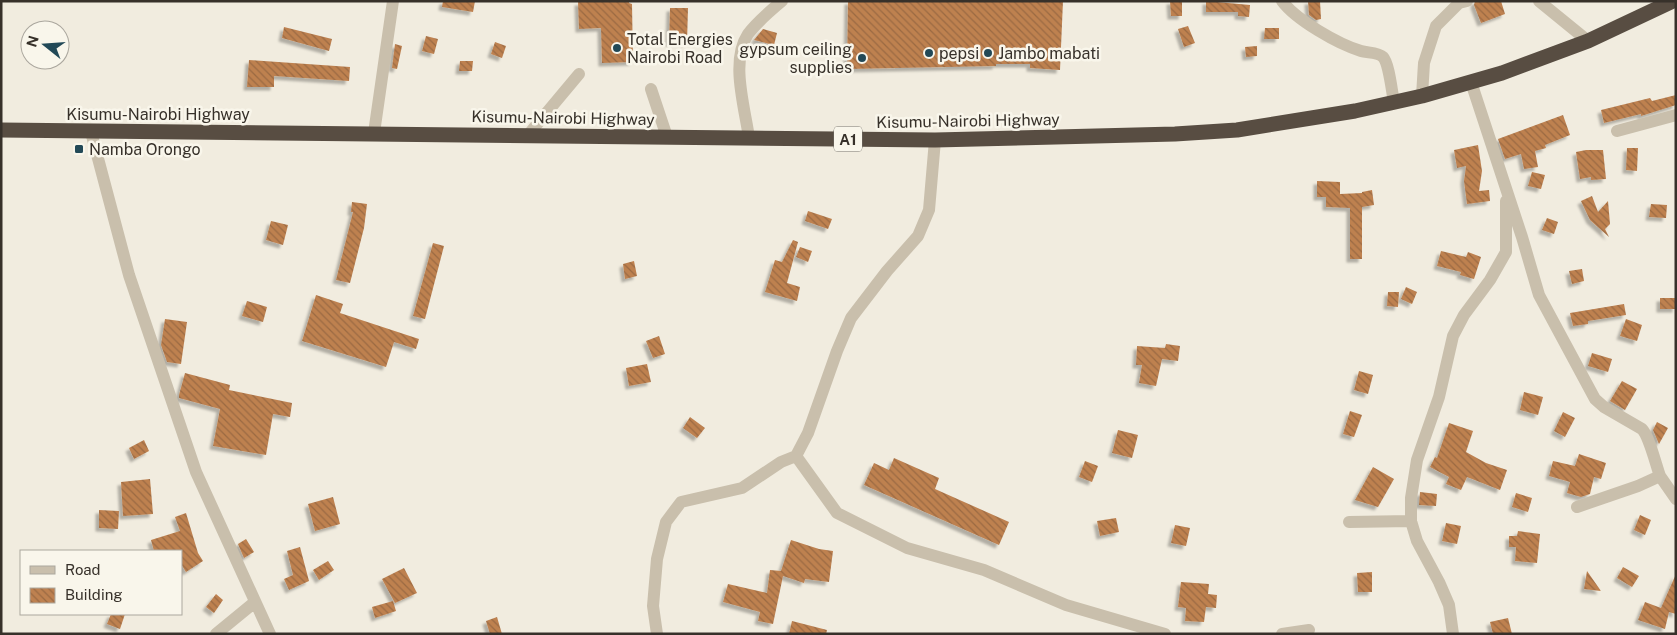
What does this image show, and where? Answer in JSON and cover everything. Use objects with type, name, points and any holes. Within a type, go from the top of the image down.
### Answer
[{"type":"highway","name":"Kisumu-Nairobi Highway","points":[[1,130],[935,140],[1175,134],[1237,130],[1298,121],[1394,102],[1472,82],[1502,73],[1588,41],[1673,1]]},
{"type":"street","points":[[374,134],[393,1]]},
{"type":"street","points":[[749,138],[739,79],[742,46],[754,28],[782,1]]},
{"type":"street","points":[[1282,1],[1292,13],[1323,33],[1360,51],[1383,57],[1394,102]]},
{"type":"street","points":[[1422,96],[1424,63],[1436,26],[1458,3],[1467,1]]},
{"type":"street","points":[[1539,1],[1588,41]]},
{"type":"street","points":[[528,135],[579,74]]},
{"type":"street","points":[[1472,82],[1539,295],[1557,331],[1578,364],[1595,399],[1604,407],[1642,429],[1647,434],[1660,476],[1676,499]]},
{"type":"street","points":[[651,89],[667,137]]},
{"type":"street","points":[[1618,131],[1676,115]]},
{"type":"street","points":[[91,132],[129,275],[196,472],[270,634]]},
{"type":"street","points":[[657,634],[653,606],[656,559],[666,522],[681,502],[742,488],[782,462],[796,456],[808,433],[837,351],[851,318],[887,271],[918,236],[928,210],[935,140]]},
{"type":"street","points":[[1453,634],[1449,605],[1417,541],[1411,521],[1411,498],[1417,460],[1439,397],[1453,336],[1464,315],[1490,280],[1506,252],[1506,189]]},
{"type":"street","points":[[796,456],[837,513],[907,548],[984,570],[1066,605],[1165,634]]},
{"type":"street","points":[[1576,507],[1638,486],[1660,476]]},
{"type":"street","points":[[1349,522],[1411,521]]},
{"type":"street","points":[[216,634],[255,602]]},
{"type":"street","points":[[1282,634],[1309,630]]},
{"type":"building","points":[[443,1],[475,1],[473,12],[442,7]]},
{"type":"building","points":[[629,1],[632,4],[633,62],[602,63],[601,28],[579,29],[578,2]]},
{"type":"building","points":[[848,1],[1063,1],[1060,70],[1030,68],[1030,64],[847,69]]},
{"type":"building","points":[[1170,1],[1182,1],[1182,16],[1171,16]]},
{"type":"building","points":[[1206,1],[1250,5],[1249,17],[1238,16],[1238,12],[1206,12]]},
{"type":"building","points":[[1308,1],[1320,1],[1321,19],[1316,20],[1309,15]]},
{"type":"building","points":[[1475,1],[1501,1],[1505,14],[1481,23],[1474,5]]},
{"type":"building","points":[[670,8],[688,8],[687,43],[669,43]]},
{"type":"building","points":[[1188,26],[1195,43],[1184,47],[1178,29]]},
{"type":"building","points":[[284,27],[332,39],[329,51],[282,38]]},
{"type":"building","points":[[1265,28],[1279,28],[1279,39],[1264,39]]},
{"type":"building","points":[[763,29],[777,33],[774,45],[754,40]]},
{"type":"building","points":[[426,36],[438,39],[434,54],[422,51]]},
{"type":"building","points":[[495,42],[506,46],[502,58],[491,54]]},
{"type":"building","points":[[395,44],[402,46],[397,69],[392,68]]},
{"type":"building","points":[[1257,46],[1257,56],[1246,57],[1245,47]]},
{"type":"building","points":[[249,60],[350,67],[349,81],[274,76],[274,87],[247,87]]},
{"type":"building","points":[[460,61],[473,61],[472,71],[459,71]]},
{"type":"building","points":[[1676,95],[1676,105],[1641,116],[1641,114],[1604,123],[1601,110],[1650,98],[1652,101]]},
{"type":"building","points":[[1563,115],[1570,135],[1545,145],[1546,148],[1535,151],[1538,167],[1524,169],[1521,154],[1505,159],[1498,139]]},
{"type":"building","points":[[1478,145],[1482,171],[1479,191],[1489,190],[1490,201],[1467,204],[1464,181],[1466,166],[1457,168],[1454,150]]},
{"type":"building","points":[[1627,148],[1638,148],[1637,171],[1626,170]]},
{"type":"building","points":[[1603,150],[1606,179],[1591,180],[1591,177],[1580,179],[1576,152]]},
{"type":"building","points":[[1532,172],[1545,175],[1541,189],[1528,186]]},
{"type":"building","points":[[1317,181],[1340,182],[1340,194],[1362,193],[1372,190],[1374,205],[1362,207],[1362,259],[1350,259],[1350,208],[1326,207],[1326,197],[1317,197]]},
{"type":"building","points":[[1592,196],[1598,212],[1608,201],[1610,224],[1605,229],[1609,237],[1590,220],[1581,201]]},
{"type":"building","points":[[352,202],[367,204],[364,228],[350,283],[336,280],[353,212],[351,212]]},
{"type":"building","points":[[1651,204],[1667,205],[1666,218],[1649,217]]},
{"type":"building","points":[[808,211],[832,219],[828,229],[805,221]]},
{"type":"building","points":[[1547,218],[1558,222],[1554,234],[1542,230]]},
{"type":"building","points":[[271,221],[288,225],[283,245],[266,240]]},
{"type":"building","points":[[793,240],[798,242],[787,283],[800,287],[797,301],[765,292],[775,260],[782,262]]},
{"type":"building","points":[[433,243],[444,246],[425,319],[413,316]]},
{"type":"building","points":[[800,247],[812,251],[808,262],[796,257]]},
{"type":"building","points":[[1441,251],[1466,257],[1468,252],[1481,257],[1474,279],[1460,275],[1461,272],[1437,266]]},
{"type":"building","points":[[634,261],[637,276],[625,279],[623,264]]},
{"type":"building","points":[[1582,269],[1584,281],[1572,284],[1569,271]]},
{"type":"building","points":[[1406,287],[1417,292],[1412,304],[1401,299]]},
{"type":"building","points":[[1388,292],[1399,292],[1398,307],[1387,306]]},
{"type":"building","points":[[316,295],[343,304],[340,313],[419,339],[416,349],[394,342],[386,367],[302,341]]},
{"type":"building","points":[[1660,298],[1676,298],[1676,309],[1660,309]]},
{"type":"building","points":[[247,301],[267,307],[263,322],[242,316]]},
{"type":"building","points":[[1624,304],[1626,315],[1588,321],[1588,324],[1573,326],[1570,313]]},
{"type":"building","points":[[165,319],[187,322],[181,364],[167,362],[161,345]]},
{"type":"building","points":[[1626,319],[1642,325],[1637,341],[1620,336]]},
{"type":"building","points":[[659,336],[665,354],[653,358],[646,341]]},
{"type":"building","points":[[1166,344],[1180,346],[1178,361],[1162,359],[1156,386],[1139,383],[1142,365],[1136,365],[1137,346],[1165,348]]},
{"type":"building","points":[[1592,353],[1612,359],[1608,372],[1588,366]]},
{"type":"building","points":[[647,364],[651,382],[629,386],[626,368]]},
{"type":"building","points":[[1359,371],[1373,375],[1368,394],[1354,390]]},
{"type":"building","points":[[185,373],[230,385],[229,390],[292,403],[290,417],[273,414],[266,455],[213,446],[220,409],[179,398]]},
{"type":"building","points":[[1622,381],[1637,389],[1625,410],[1610,401]]},
{"type":"building","points":[[1524,392],[1543,397],[1538,415],[1520,410]]},
{"type":"building","points":[[1350,411],[1362,415],[1354,437],[1343,434]]},
{"type":"building","points":[[1563,412],[1575,418],[1565,437],[1554,431]]},
{"type":"building","points":[[690,417],[705,428],[697,438],[683,428]]},
{"type":"building","points":[[1657,422],[1668,428],[1659,444],[1653,430]]},
{"type":"building","points":[[1449,423],[1473,431],[1466,452],[1486,463],[1507,470],[1500,490],[1467,477],[1461,490],[1446,484],[1449,477],[1430,467],[1435,457],[1437,458]]},
{"type":"building","points":[[1118,430],[1138,435],[1132,458],[1112,453]]},
{"type":"building","points":[[144,440],[149,451],[134,459],[129,448]]},
{"type":"building","points":[[1579,454],[1606,463],[1601,479],[1594,477],[1590,494],[1581,497],[1567,493],[1570,482],[1549,476],[1553,461],[1575,466]]},
{"type":"building","points":[[894,458],[939,478],[935,489],[1009,522],[999,545],[864,485],[874,463],[889,470]]},
{"type":"building","points":[[1085,461],[1098,466],[1092,482],[1079,477]]},
{"type":"building","points":[[1373,467],[1394,479],[1378,507],[1355,500]]},
{"type":"building","points":[[150,479],[153,514],[123,516],[121,482]]},
{"type":"building","points":[[1420,492],[1437,494],[1436,506],[1419,505]]},
{"type":"building","points":[[1516,493],[1532,498],[1528,512],[1512,507]]},
{"type":"building","points":[[333,497],[340,524],[315,531],[308,504]]},
{"type":"building","points":[[99,510],[119,511],[118,529],[99,528]]},
{"type":"building","points":[[186,513],[198,553],[203,561],[186,572],[182,566],[182,550],[154,550],[151,540],[180,531],[175,517]]},
{"type":"building","points":[[1640,515],[1651,520],[1645,535],[1634,530]]},
{"type":"building","points":[[1116,518],[1119,532],[1100,536],[1097,521]]},
{"type":"building","points":[[1446,523],[1461,526],[1457,544],[1442,541]]},
{"type":"building","points":[[1175,525],[1190,528],[1186,546],[1171,543]]},
{"type":"building","points":[[1518,531],[1540,534],[1537,563],[1515,561],[1516,547],[1509,547],[1509,536],[1517,536]]},
{"type":"building","points":[[246,539],[254,552],[244,558],[238,544]]},
{"type":"building","points":[[791,540],[819,549],[833,551],[829,582],[805,579],[804,583],[783,576],[773,624],[758,621],[760,612],[723,602],[728,584],[767,593],[770,570],[781,571]]},
{"type":"building","points":[[300,547],[309,581],[289,590],[284,579],[293,575],[287,551]]},
{"type":"building","points":[[328,561],[334,570],[319,580],[313,570]]},
{"type":"building","points":[[1623,567],[1639,576],[1632,587],[1617,578]]},
{"type":"building","points":[[404,568],[417,593],[395,603],[382,579]]},
{"type":"building","points":[[1587,571],[1601,591],[1584,589]]},
{"type":"building","points":[[1372,572],[1372,592],[1358,592],[1357,573]]},
{"type":"building","points":[[1676,574],[1676,614],[1669,612],[1665,629],[1638,620],[1645,602],[1661,608]]},
{"type":"building","points":[[1181,582],[1209,584],[1208,594],[1217,595],[1216,608],[1206,607],[1204,622],[1185,621],[1186,608],[1178,607]]},
{"type":"building","points":[[216,594],[223,600],[214,613],[206,607]]},
{"type":"building","points":[[393,601],[396,611],[375,618],[372,607]]},
{"type":"building","points":[[111,615],[125,615],[120,629],[107,624]]},
{"type":"building","points":[[497,617],[502,634],[490,634],[486,621]]},
{"type":"building","points":[[1508,618],[1512,634],[1493,634],[1490,622]]},
{"type":"building","points":[[792,621],[827,630],[826,634],[789,634]]},
{"type":"place","name":"Total Energies Nairobi Road","points":[[617,48]]},
{"type":"place","name":"pepsi","points":[[929,53]]},
{"type":"place","name":"Jambo mabati","points":[[988,53]]},
{"type":"place","name":"gypsum ceiling supplies","points":[[862,58]]},
{"type":"place","name":"Namba Orongo","points":[[79,149]]}]
